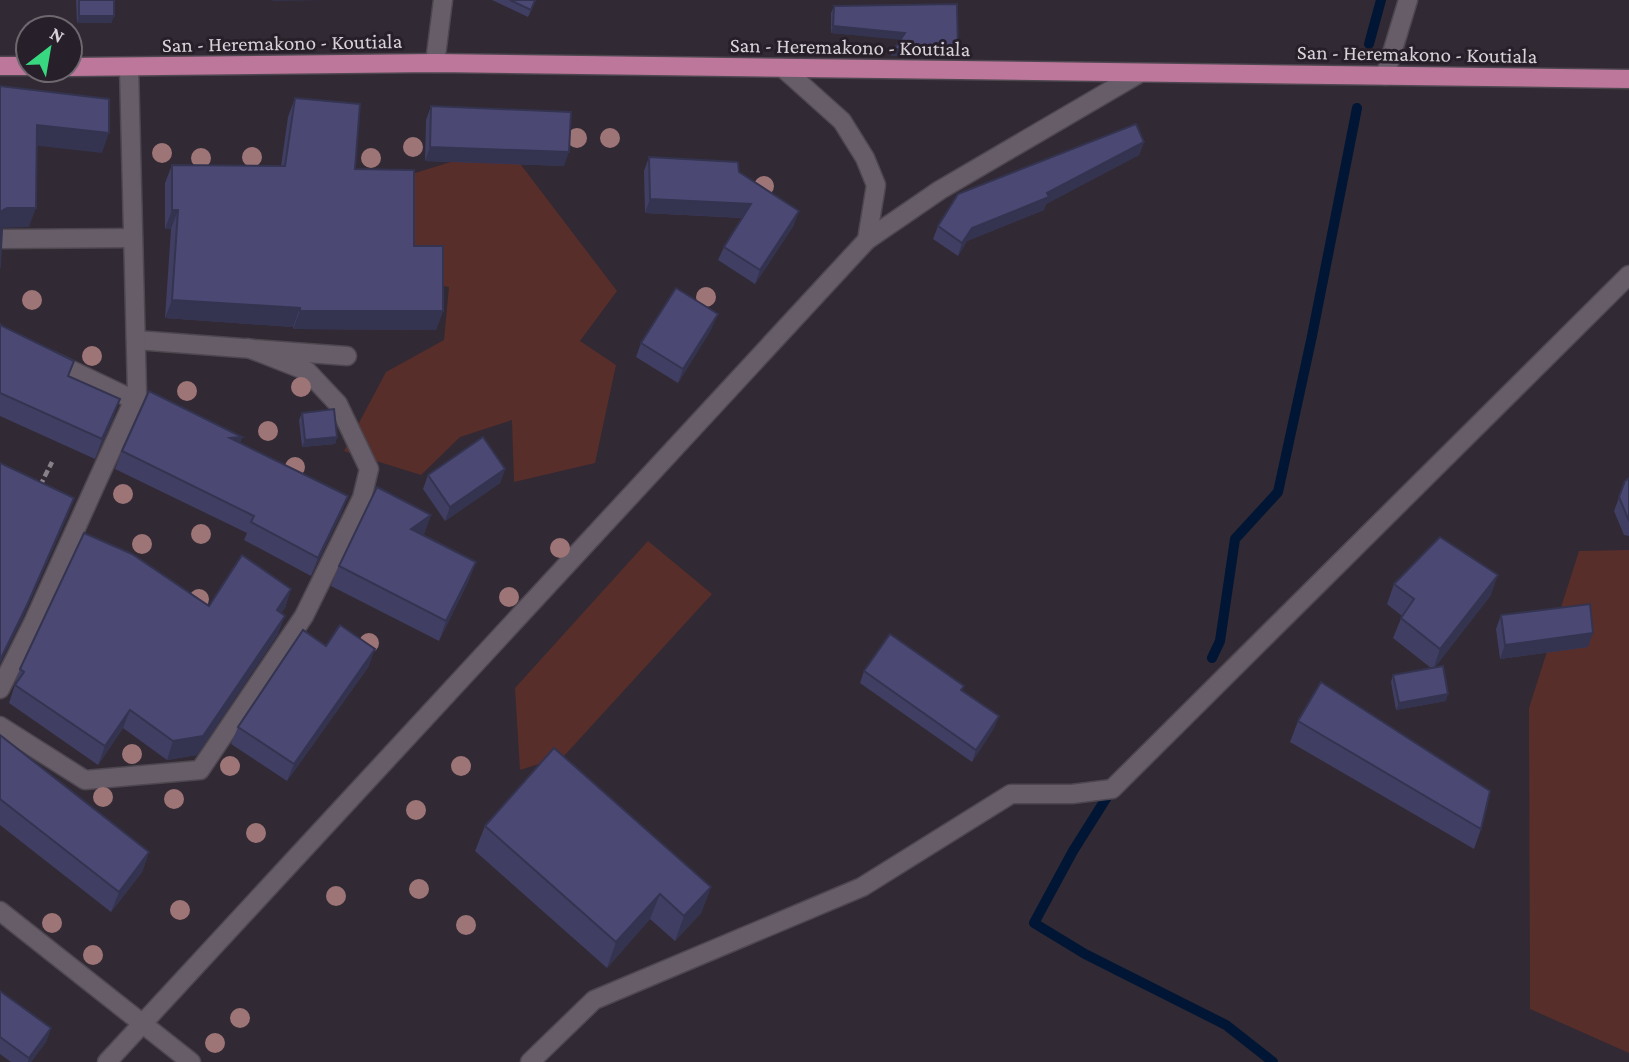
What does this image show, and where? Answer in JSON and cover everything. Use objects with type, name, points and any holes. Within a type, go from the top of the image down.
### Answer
[{"type":"main road","name":"San - Heremakono - Koutiala","points":[[84,67],[435,63],[1629,79]]},
{"type":"street","points":[[435,63],[443,0]]},
{"type":"street","points":[[1385,76],[1408,0]]},
{"type":"street","points":[[0,689],[33,623],[137,393],[129,67]]},
{"type":"street","points":[[784,69],[842,121],[865,158],[876,185],[867,240]]},
{"type":"street","points":[[107,1062],[867,240],[940,190],[1140,73]]},
{"type":"street","points":[[0,239],[133,238]]},
{"type":"street","points":[[530,1062],[594,1000],[862,887],[1011,794],[1072,794],[1112,789],[1629,275]]},
{"type":"street","points":[[136,340],[347,356]]},
{"type":"street","points":[[0,726],[85,780],[200,770],[304,616],[362,498],[369,468],[338,404],[307,371],[248,348]]},
{"type":"street","points":[[37,354],[134,400]]},
{"type":"street","points":[[0,911],[191,1062]]},
{"type":"path","points":[[35,497],[52,462]]},
{"type":"shaded area","points":[[506,145],[617,291],[580,341],[616,365],[595,463],[514,482],[512,420],[460,437],[421,475],[344,451],[386,372],[444,340],[449,287],[404,278],[395,229],[415,173]]},
{"type":"shaded area","points":[[648,541],[712,594],[564,756],[520,770],[515,688]]},
{"type":"shaded area","points":[[1629,550],[1629,1053],[1530,1009],[1529,708],[1579,551]]},
{"type":"building","points":[[79,0],[114,0],[114,16],[79,14]]},
{"type":"building","points":[[510,0],[535,0],[531,10]]},
{"type":"building","points":[[957,4],[958,48],[894,49],[905,33],[833,26],[834,6]]},
{"type":"building","points":[[0,86],[109,99],[109,133],[37,125],[36,208],[7,208],[0,212]]},
{"type":"building","points":[[295,98],[360,104],[355,169],[414,170],[414,246],[443,246],[443,311],[300,311],[300,308],[172,300],[178,210],[172,210],[172,165],[285,166]]},
{"type":"building","points":[[431,106],[571,112],[569,152],[430,147]]},
{"type":"building","points":[[1136,124],[1144,142],[1047,193],[1049,197],[972,228],[962,243],[938,226],[958,194]]},
{"type":"building","points":[[649,157],[738,162],[739,172],[799,211],[760,270],[724,247],[751,204],[650,199]]},
{"type":"building","points":[[0,227],[2,230],[0,268]]},
{"type":"building","points":[[676,288],[718,314],[683,369],[641,343]]},
{"type":"building","points":[[0,324],[74,361],[68,376],[120,399],[102,439],[0,393]]},
{"type":"building","points":[[149,391],[242,437],[230,438],[348,496],[318,558],[251,522],[254,516],[122,451]]},
{"type":"building","points":[[334,409],[337,437],[305,440],[302,413]]},
{"type":"building","points":[[483,437],[505,469],[450,507],[428,475]]},
{"type":"building","points":[[0,463],[74,498],[0,660]]},
{"type":"building","points":[[1629,478],[1629,521],[1619,497],[1625,481]]},
{"type":"building","points":[[377,487],[431,515],[411,529],[476,562],[446,621],[339,566]]},
{"type":"building","points":[[84,533],[132,554],[209,606],[242,555],[291,589],[277,610],[285,616],[203,736],[173,741],[130,710],[105,746],[15,685],[24,672],[20,669]]},
{"type":"building","points":[[1440,537],[1498,575],[1440,649],[1401,618],[1414,599],[1394,584]]},
{"type":"building","points":[[1590,604],[1593,633],[1505,645],[1501,615]]},
{"type":"building","points":[[340,625],[375,649],[294,764],[238,727],[303,630],[326,646]]},
{"type":"building","points":[[890,634],[964,686],[961,690],[999,716],[976,750],[864,671]]},
{"type":"building","points":[[1443,666],[1448,694],[1399,703],[1393,675]]},
{"type":"building","points":[[1321,682],[1490,791],[1481,829],[1298,721]]},
{"type":"building","points":[[0,735],[149,852],[119,892],[0,799]]},
{"type":"building","points":[[554,748],[711,887],[684,916],[660,894],[616,942],[485,826]]},
{"type":"building","points":[[0,991],[51,1028],[29,1058],[0,1037]]},
{"type":"waterway","points":[[1369,44],[1381,0]]},
{"type":"waterway","points":[[1212,658],[1220,641],[1235,539],[1278,492],[1357,108]]},
{"type":"waterway","points":[[1112,789],[1073,851],[1034,923],[1085,954],[1226,1025],[1273,1062]]}]
